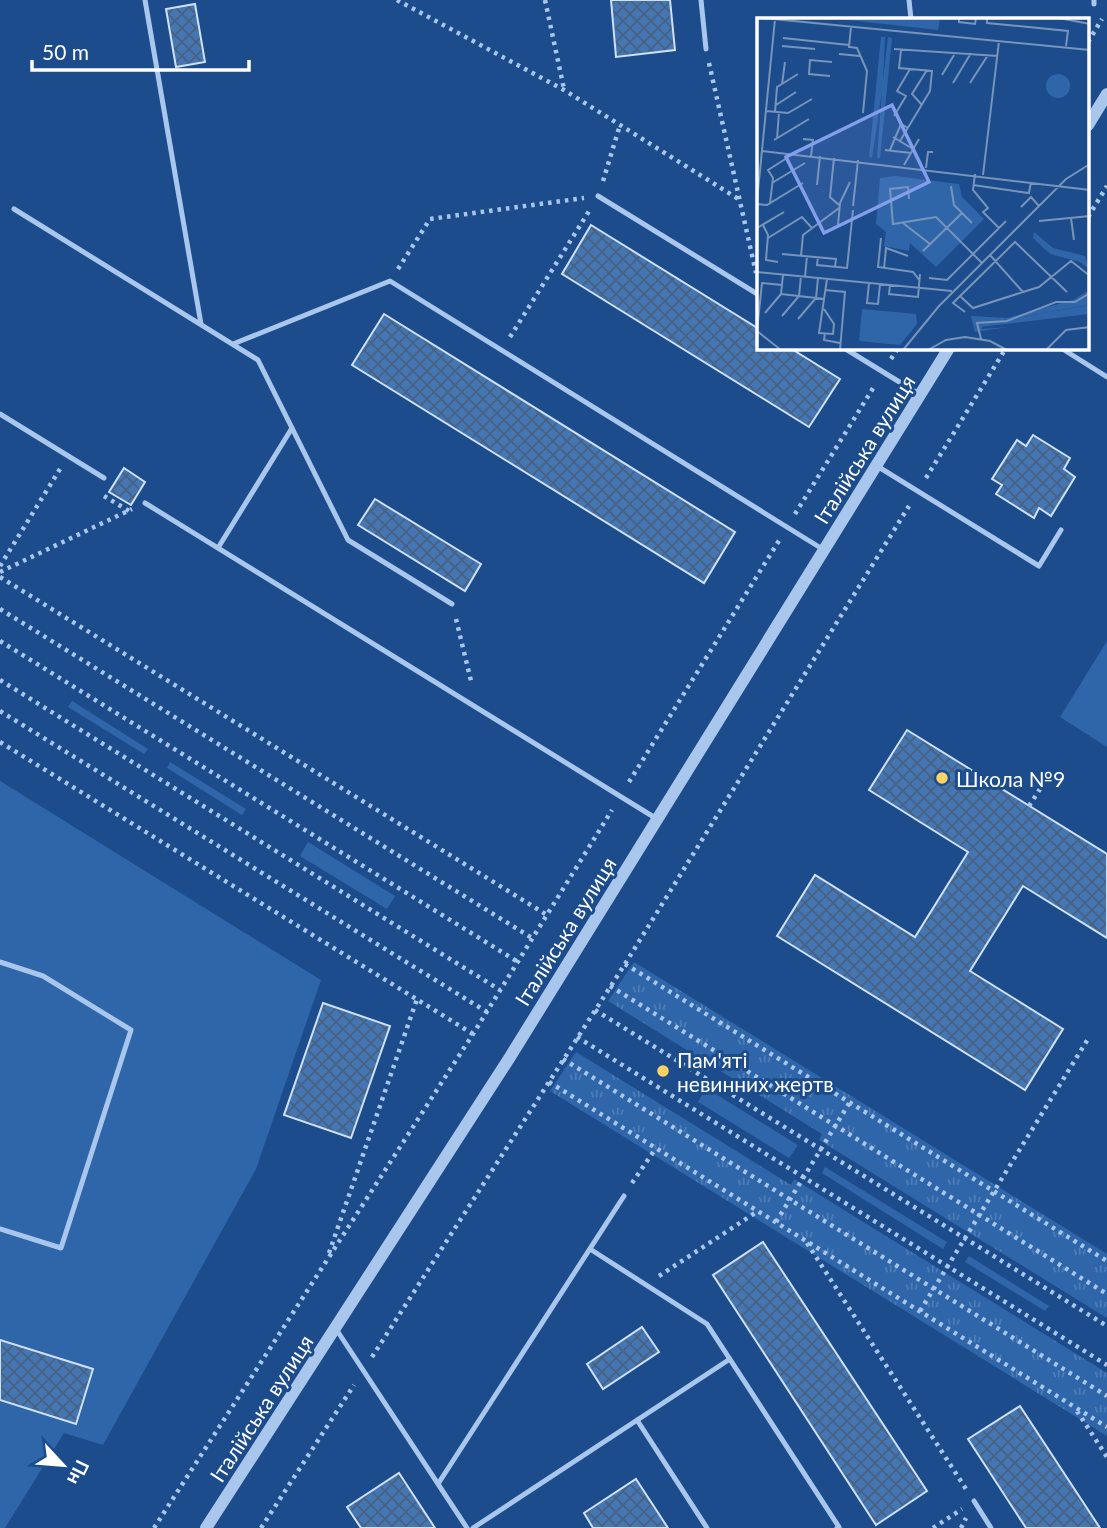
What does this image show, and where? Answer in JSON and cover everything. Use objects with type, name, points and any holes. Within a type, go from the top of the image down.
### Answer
[{"type":"street","points":[[1090,122],[1107,94]]},
{"type":"street","name":"Італійська вулиця","points":[[206,1528],[510,1057],[948,350]]},
{"type":"lane","points":[[145,0],[201,324]]},
{"type":"lane","points":[[701,0],[706,49]]},
{"type":"lane","points":[[909,0],[911,18]]},
{"type":"lane","points":[[598,196],[757,294]]},
{"type":"lane","points":[[14,209],[258,360],[348,540],[452,604]]},
{"type":"lane","points":[[233,344],[390,281],[824,550]]},
{"type":"lane","points":[[848,350],[920,395]]},
{"type":"lane","points":[[1064,350],[1107,377]]},
{"type":"lane","points":[[0,414],[104,478]]},
{"type":"lane","points":[[218,548],[292,428]]},
{"type":"lane","points":[[877,466],[1039,566],[1061,530]]},
{"type":"lane","points":[[145,503],[657,819]]},
{"type":"lane","points":[[0,962],[43,976],[131,1030],[61,1248],[0,1229]]},
{"type":"lane","points":[[438,1484],[624,1196]]},
{"type":"lane","points":[[590,1249],[707,1324],[839,1527],[837,1528]]},
{"type":"lane","points":[[335,1327],[467,1528]]},
{"type":"lane","points":[[473,1528],[730,1359]]},
{"type":"lane","points":[[637,1420],[707,1528]]},
{"type":"lane","points":[[974,1501],[991,1528]]},
{"type":"path","points":[[397,0],[564,90],[740,200]]},
{"type":"path","points":[[545,0],[564,90]]},
{"type":"path","points":[[1090,39],[1107,11]]},
{"type":"path","points":[[706,49],[757,275]]},
{"type":"path","points":[[502,351],[598,196],[620,125]]},
{"type":"path","points":[[1090,214],[1107,186]]},
{"type":"path","points":[[390,281],[430,219],[598,196]]},
{"type":"path","points":[[750,244],[757,249]]},
{"type":"path","points":[[154,1528],[473,1034],[897,350]]},
{"type":"path","points":[[261,1528],[625,964],[1005,350]]},
{"type":"path","points":[[0,566],[68,456]]},
{"type":"path","points":[[103,495],[129,511]]},
{"type":"path","points":[[0,574],[145,503]]},
{"type":"path","points":[[0,574],[547,915]]},
{"type":"path","points":[[452,604],[477,708]]},
{"type":"path","points":[[0,609],[532,938]]},
{"type":"path","points":[[0,641],[518,962]]},
{"type":"path","points":[[0,680],[500,990]]},
{"type":"path","points":[[0,711],[486,1012]]},
{"type":"path","points":[[0,742],[473,1034]]},
{"type":"path","points":[[1029,806],[1040,789]]},
{"type":"path","points":[[625,964],[1107,1261]]},
{"type":"path","points":[[610,986],[1107,1294]]},
{"type":"path","points":[[327,1260],[416,999]]},
{"type":"path","points":[[595,1010],[1107,1326]]},
{"type":"path","points":[[577,1038],[1107,1365]]},
{"type":"path","points":[[920,1311],[1088,1039]]},
{"type":"path","points":[[563,1059],[1107,1396]]},
{"type":"path","points":[[549,1082],[1107,1427]]},
{"type":"path","points":[[776,1222],[850,1102]]},
{"type":"path","points":[[624,1196],[656,1148]]},
{"type":"path","points":[[646,1285],[758,1210]]},
{"type":"path","points":[[805,1240],[974,1501],[933,1528]]},
{"type":"path","points":[[1074,1407],[1107,1457]]},
{"type":"green space","points":[[1107,641],[1107,747],[1060,717]]},
{"type":"green space","points":[[72,701],[148,749],[144,754],[68,707]]},
{"type":"green space","points":[[170,762],[246,809],[242,815],[167,768]]},
{"type":"green space","points":[[0,781],[321,980],[256,1169],[103,1445],[64,1433],[5,1528],[0,1528]]},
{"type":"green space","points":[[308,842],[395,896],[387,909],[300,856]]},
{"type":"green space","points":[[634,962],[1107,1254],[1107,1318],[819,1140],[822,1134],[608,1001]]},
{"type":"green space","points":[[576,1052],[791,1185],[794,1179],[1107,1373],[1107,1436],[550,1091]]},
{"type":"green space","points":[[706,1088],[798,1145],[789,1158],[698,1102]]},
{"type":"green space","points":[[825,1167],[947,1242],[943,1249],[822,1173]]},
{"type":"green space","points":[[969,1256],[1049,1306],[1045,1311],[965,1262]]},
{"type":"building","points":[[611,0],[670,0],[675,50],[616,57]]},
{"type":"building","points":[[195,4],[205,62],[176,67],[166,9]]},
{"type":"building","points":[[591,225],[757,328],[757,350],[793,350],[840,379],[809,427],[562,274]]},
{"type":"building","points":[[384,314],[735,532],[704,583],[352,365]]},
{"type":"building","points":[[1033,435],[1070,458],[1064,469],[1075,477],[1051,516],[1039,508],[1034,518],[996,494],[1002,485],[992,479],[1017,440],[1026,446]]},
{"type":"building","points":[[124,468],[145,482],[131,505],[109,492]]},
{"type":"building","points":[[375,499],[481,564],[465,591],[358,525]]},
{"type":"building","points":[[907,730],[1107,854],[1107,938],[1023,886],[970,971],[1063,1029],[1025,1090],[777,936],[815,875],[915,937],[968,852],[869,790]]},
{"type":"building","points":[[323,1003],[390,1026],[351,1138],[284,1115]]},
{"type":"building","points":[[763,1242],[927,1491],[876,1525],[713,1275]]},
{"type":"building","points":[[642,1327],[659,1352],[603,1389],[587,1364]]},
{"type":"building","points":[[0,1340],[93,1369],[76,1424],[0,1400]]},
{"type":"building","points":[[1020,1406],[1100,1528],[1026,1528],[968,1439]]},
{"type":"building","points":[[399,1473],[435,1528],[361,1528],[347,1507]]},
{"type":"building","points":[[636,1479],[668,1528],[593,1528],[584,1513]]},
{"type":"place","name":"Школа №9","points":[[942,778]]},
{"type":"place","name":"Пам'яті невинних жертв","points":[[663,1071]]}]
